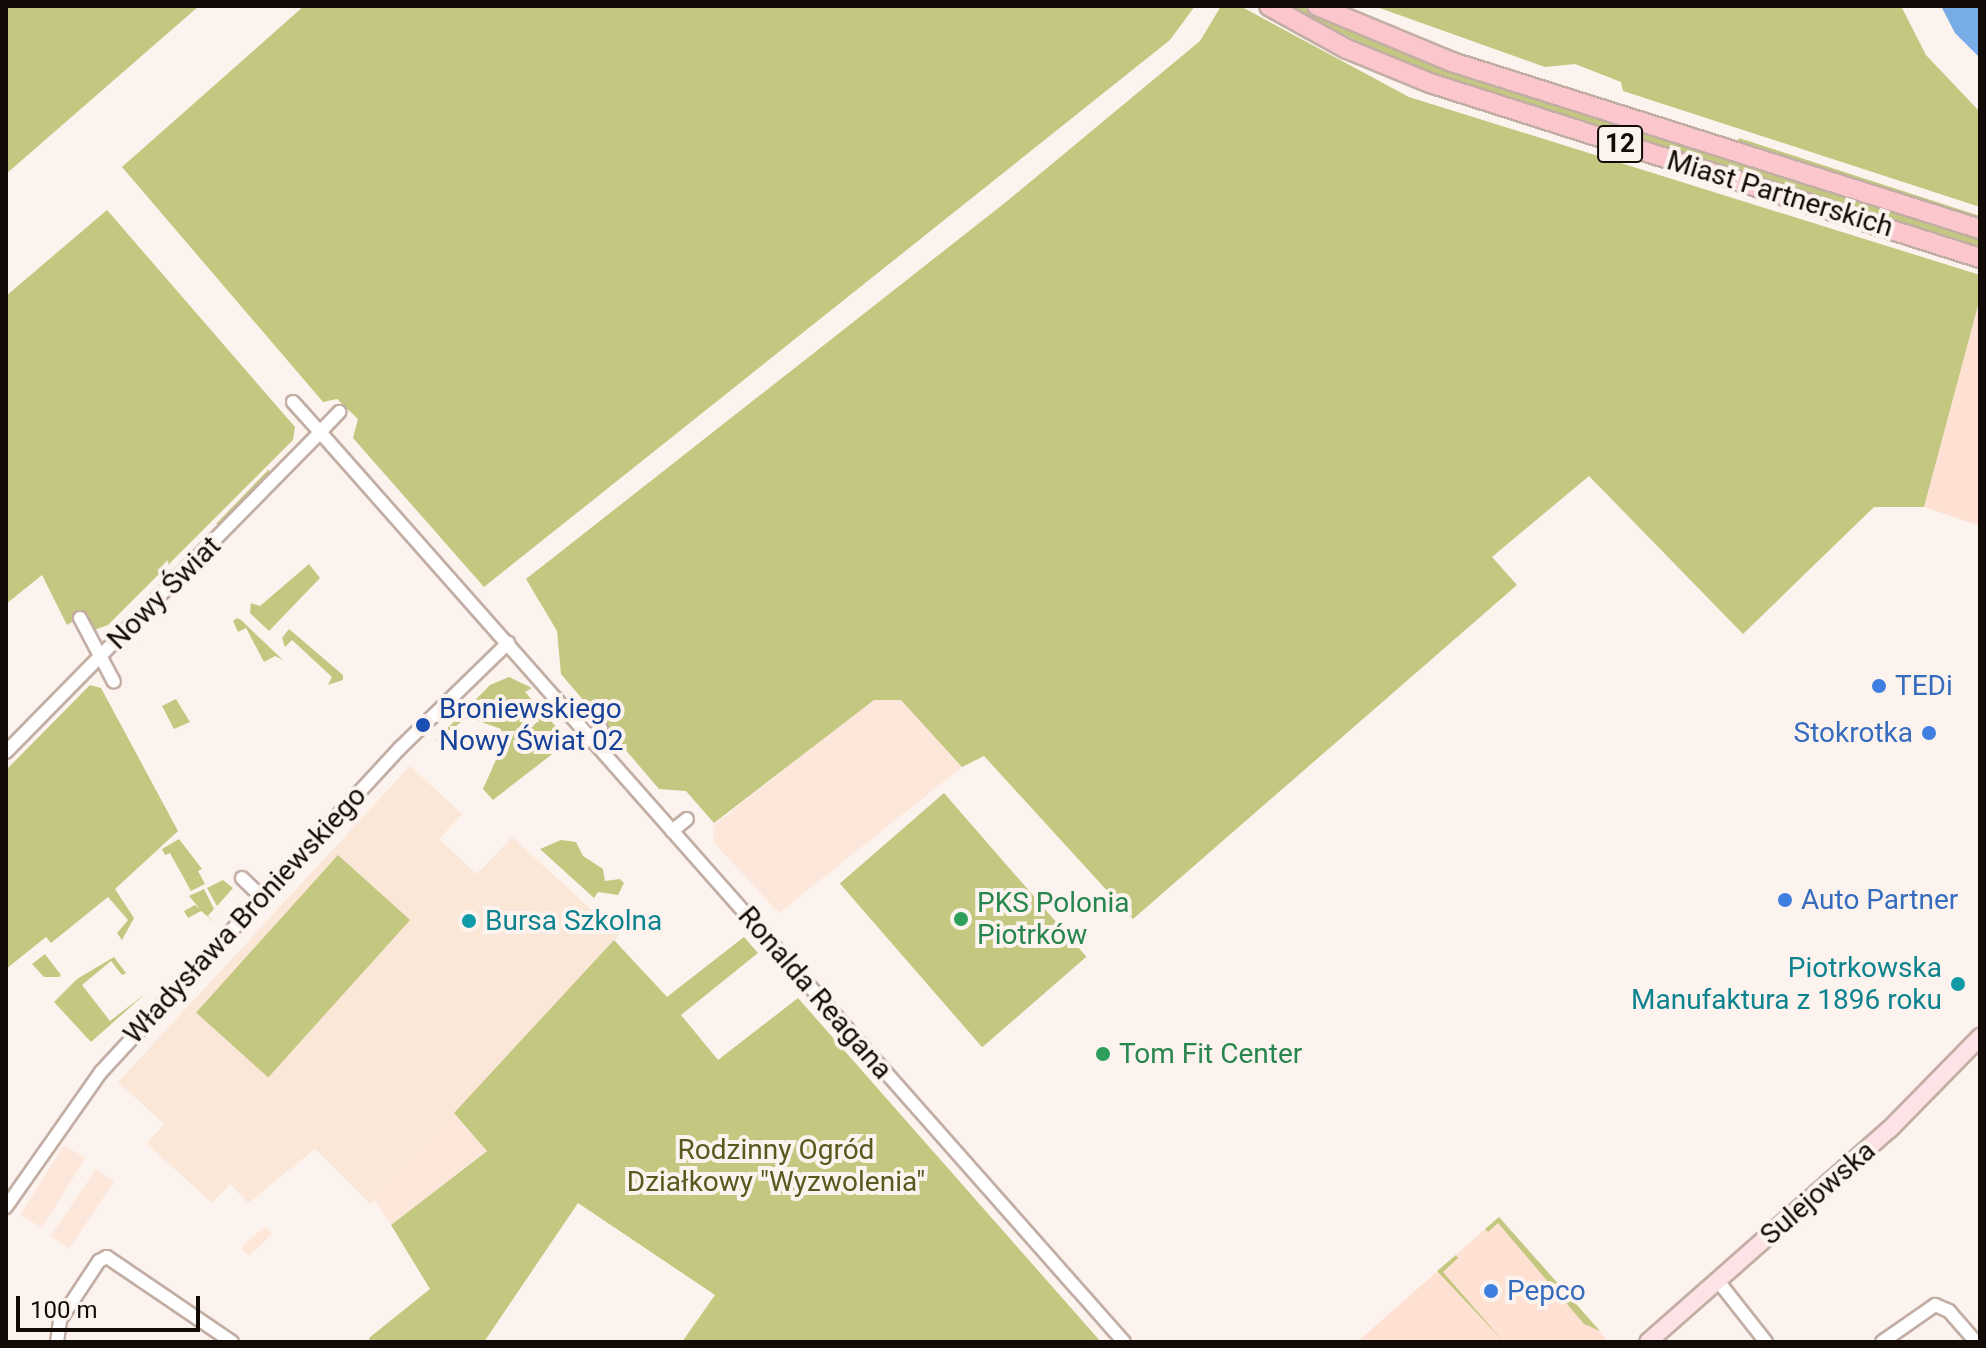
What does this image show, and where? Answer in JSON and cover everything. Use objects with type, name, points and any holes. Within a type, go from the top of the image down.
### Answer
[{"type":"main road","name":"Miast Partnerskich","points":[[1269,6],[1347,49],[1450,90],[1980,258]]},
{"type":"main road","name":"Miast Partnerskich","points":[[1317,6],[1488,74],[1980,229]]},
{"type":"main road","name":"Sulejowska","points":[[1648,1342],[1890,1129],[1980,1037]]},
{"type":"street","points":[[293,402],[508,643]]},
{"type":"street","name":"Nowy Świat","points":[[6,752],[339,412]]},
{"type":"street","points":[[80,618],[114,682]]},
{"type":"street","name":"Ronalda Reagana","points":[[508,643],[586,741],[672,831],[1124,1342]]},
{"type":"street","name":"Władysława Broniewskiego","points":[[6,1207],[101,1072],[404,744],[508,643]]},
{"type":"street","points":[[586,741],[601,728]]},
{"type":"street","points":[[672,831],[687,819]]},
{"type":"street","points":[[242,878],[262,897]]},
{"type":"street","points":[[63,1340],[60,1320],[104,1257],[139,1275],[229,1340]]},
{"type":"street","points":[[1718,1281],[1766,1342]]},
{"type":"street","points":[[1882,1342],[1925,1307],[1946,1308],[1976,1342]]},
{"type":"shaded area","points":[[1980,298],[1980,526],[1924,507]]},
{"type":"shaded area","points":[[874,699],[902,700],[962,767],[779,913],[713,842],[715,824]]},
{"type":"shaded area","points":[[410,766],[462,814],[439,839],[477,874],[512,837],[619,935],[370,1204],[315,1149],[248,1203],[230,1184],[212,1203],[147,1144],[164,1124],[118,1082]]},
{"type":"shaded area","points":[[454,1113],[487,1150],[391,1225],[374,1199]]},
{"type":"shaded area","points":[[64,1145],[85,1158],[42,1228],[21,1215]]},
{"type":"shaded area","points":[[96,1169],[114,1181],[69,1248],[51,1236]]},
{"type":"shaded area","points":[[1499,1217],[1609,1342],[1357,1342]]},
{"type":"shaded area","points":[[265,1227],[272,1234],[249,1256],[242,1249],[245,1243]]},
{"type":"green space","points":[[6,6],[199,6],[6,174]]},
{"type":"green space","points":[[304,6],[1195,6],[1170,40],[484,587],[353,438],[358,419],[337,399],[323,402],[122,167]]},
{"type":"green space","points":[[1221,6],[1240,6],[1409,97],[1980,275],[1980,298],[1924,507],[1874,507],[1743,634],[1589,476],[1492,557],[1517,585],[1133,919],[984,756],[962,767],[901,700],[874,700],[714,823],[686,791],[659,789],[561,674],[557,631],[526,579],[1006,202],[1200,41]]},
{"type":"green space","points":[[1286,6],[1300,6],[1423,59],[1980,236],[1980,249],[1417,70]]},
{"type":"green space","points":[[1374,6],[1901,6],[1926,55],[1980,112],[1980,207],[1623,91],[1621,82],[1575,64],[1545,67]]},
{"type":"green space","points":[[1739,138],[1980,216],[1980,220],[1737,143]]},
{"type":"green space","points":[[107,210],[295,427],[293,440],[108,625],[94,630],[87,613],[67,625],[42,575],[6,604],[6,296]]},
{"type":"green space","points":[[269,469],[269,478],[225,524],[216,524]]},
{"type":"green space","points":[[309,564],[320,578],[269,631],[250,613],[251,603],[260,606]]},
{"type":"green space","points":[[237,618],[283,660],[275,656],[264,662],[246,628],[238,632],[233,621]]},
{"type":"green space","points":[[289,629],[343,675],[343,680],[328,685],[332,677],[292,640],[285,647],[282,638]]},
{"type":"green space","points":[[509,677],[532,688],[525,692],[569,741],[493,800],[483,789],[503,744],[501,729],[468,717],[434,742],[490,685]]},
{"type":"green space","points":[[90,685],[101,688],[178,831],[115,889],[134,918],[122,940],[117,933],[128,920],[108,897],[51,943],[46,937],[6,969],[6,770]]},
{"type":"green space","points":[[176,699],[190,722],[174,729],[162,706]]},
{"type":"green space","name":"PKS Polonia Piotrków","points":[[944,793],[1086,957],[982,1047],[840,884]]},
{"type":"green space","points":[[179,839],[202,869],[198,871],[205,884],[191,891],[170,853],[165,855],[162,849]]},
{"type":"green space","points":[[561,840],[576,842],[583,856],[603,869],[605,881],[620,879],[624,883],[618,895],[598,892],[594,898],[540,849]]},
{"type":"green space","points":[[338,855],[410,920],[268,1077],[196,1013]]},
{"type":"green space","points":[[223,880],[233,888],[217,906],[207,888]]},
{"type":"green space","points":[[204,889],[214,909],[208,916],[217,924],[201,911],[188,918],[184,911],[195,905],[200,909],[189,896]]},
{"type":"green space","name":"Rodzinny Ogród Działkowy \"Wyzwolenia\"","points":[[744,937],[758,953],[681,1015],[718,1060],[798,998],[1101,1342],[682,1342],[715,1295],[578,1203],[484,1342],[370,1342],[369,1338],[430,1289],[391,1225],[487,1151],[454,1113],[614,940],[667,997]]},
{"type":"green space","points":[[45,954],[61,975],[59,977],[44,977],[32,964]]},
{"type":"green space","points":[[114,957],[126,973],[122,975],[111,961],[82,985],[110,1021],[145,994],[91,1042],[54,1002],[77,979]]},
{"type":"green space","points":[[1499,1217],[1600,1331],[1584,1324],[1498,1223],[1488,1232],[1485,1229]]},
{"type":"green space","points":[[1456,1255],[1458,1258],[1443,1272],[1504,1342],[1437,1271]]},
{"type":"water","points":[[1941,6],[1980,6],[1980,58],[1955,33]]},
{"type":"place","name":"TEDi","points":[[1879,686]]},
{"type":"place","name":"Broniewskiego Nowy Świat 02","points":[[423,725]]},
{"type":"place","name":"Stokrotka","points":[[1929,733]]},
{"type":"place","name":"Auto Partner","points":[[1785,900]]},
{"type":"place","name":"PKS Polonia Piotrków","points":[[961,919]]},
{"type":"place","name":"Bursa Szkolna","points":[[469,921]]},
{"type":"place","name":"Piotrkowska Manufaktura z 1896 roku","points":[[1958,984]]},
{"type":"place","name":"Tom Fit Center","points":[[1103,1054]]},
{"type":"place","name":"Pepco","points":[[1491,1291]]}]
